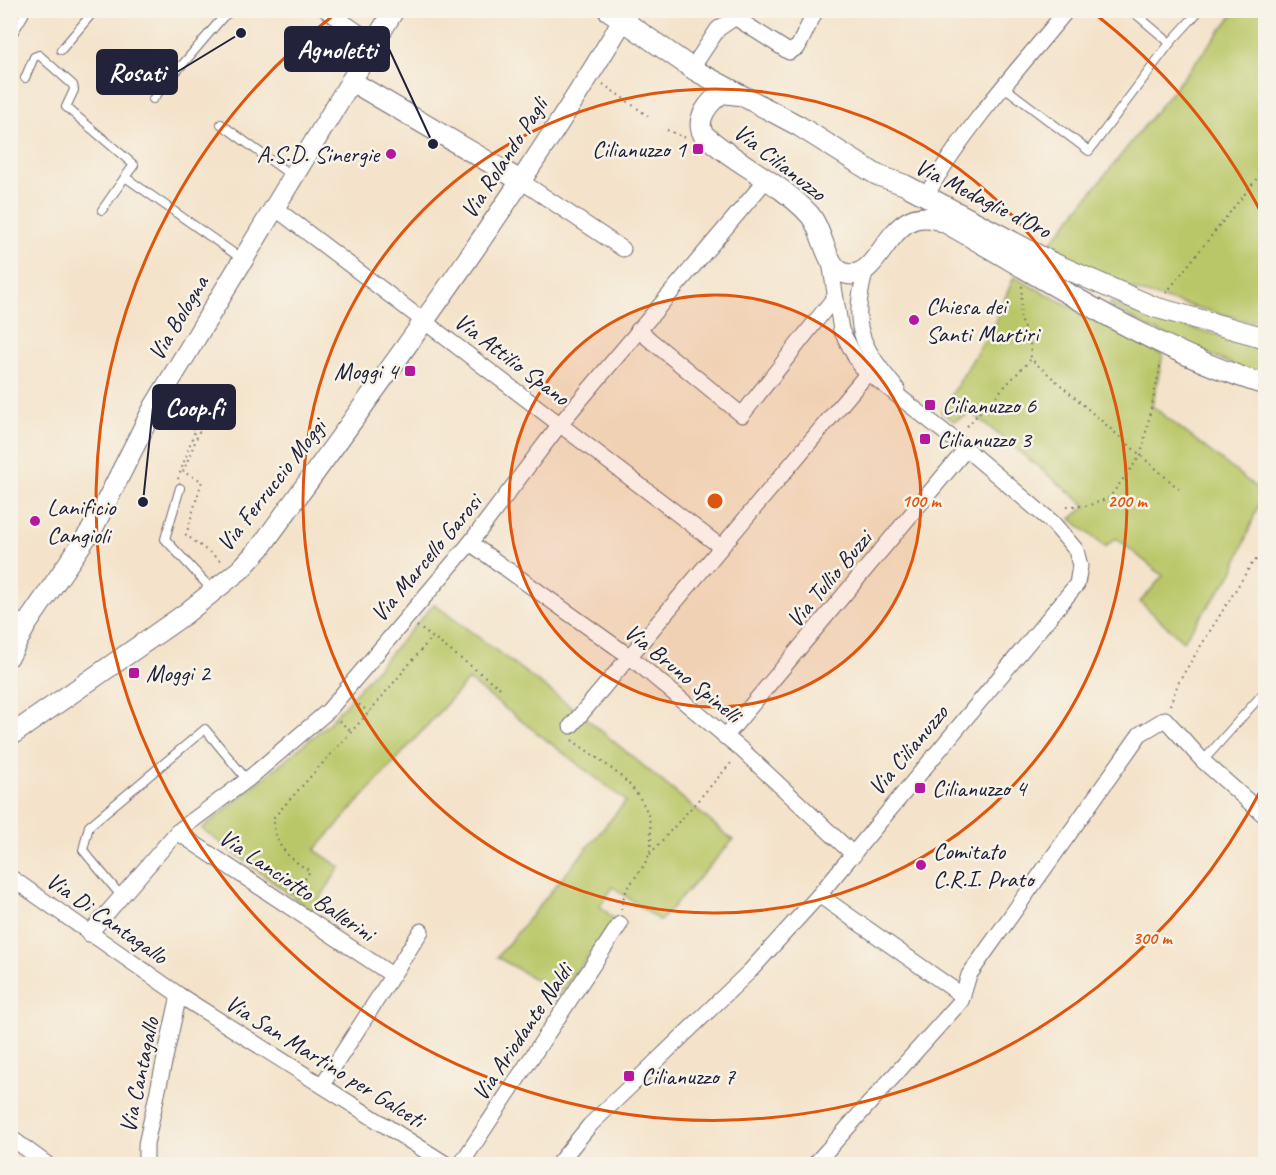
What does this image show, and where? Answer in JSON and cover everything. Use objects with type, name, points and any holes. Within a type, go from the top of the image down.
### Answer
[{"type":"street","points":[[326,10],[374,43]]},
{"type":"street","name":"Via Bologna","points":[[10,655],[18,621],[94,526],[154,407],[394,10]]},
{"type":"street","points":[[708,106],[711,96],[709,85],[694,69],[718,28],[741,14],[789,52],[798,47],[816,10]]},
{"type":"street","points":[[926,196],[937,176],[1066,10]]},
{"type":"street","name":"Via Medaglie d'Oro","points":[[620,14],[651,42],[694,69],[799,126],[877,175],[926,196],[1053,263],[1154,307],[1266,338]]},
{"type":"street","name":"Via Rolando Pagli","points":[[426,321],[521,181],[593,66],[620,14]]},
{"type":"street","points":[[593,66],[614,48],[633,41],[651,42]]},
{"type":"street","points":[[351,81],[521,181],[623,249]]},
{"type":"street","points":[[708,106],[722,93],[739,95]]},
{"type":"street","name":"Via Cilianuzzo","points":[[558,1164],[590,1125],[750,971],[854,855],[1073,592],[1080,566],[1071,543],[1053,523],[909,403],[867,374],[845,340],[834,298],[830,262],[820,230],[813,218],[703,134],[700,122],[708,106]]},
{"type":"street","points":[[830,262],[847,274],[857,273],[867,266],[902,225],[909,210],[908,200],[877,175]]},
{"type":"street","name":"Via Marcello Garosi","points":[[89,934],[177,832],[248,780],[328,711],[470,543],[560,424],[766,180]]},
{"type":"street","name":"Via Attilio Spano","points":[[275,207],[721,547]]},
{"type":"street","name":"Via Medaglie d'Oro","points":[[902,225],[923,216],[946,223],[1164,345],[1225,372],[1266,385]]},
{"type":"street","name":"Via Cilianuzzo","points":[[867,266],[858,311],[863,342],[876,364],[909,403]]},
{"type":"street","points":[[638,330],[742,415],[834,298]]},
{"type":"street","name":"Via Ferruccio Moggi","points":[[10,736],[185,614],[236,572],[260,548],[426,321]]},
{"type":"street","points":[[569,731],[629,656],[867,374]]},
{"type":"street","name":"Via Tullio Buzzi","points":[[725,737],[966,449]]},
{"type":"street","name":"Via Bruno Spinelli","points":[[470,543],[629,656],[742,750],[854,855]]},
{"type":"street","points":[[815,1164],[963,996],[969,975],[1140,734],[1166,719],[1203,761],[1266,818]]},
{"type":"street","name":"Via Lanciotto Ballerini","points":[[177,832],[289,904],[392,975]]},
{"type":"street","name":"Via Di Cantagallo","points":[[10,877],[179,995]]},
{"type":"street","points":[[819,895],[963,996]]},
{"type":"street","name":"Via Ariodante Naldi","points":[[460,1164],[620,924]]},
{"type":"street","points":[[322,1085],[421,931]]},
{"type":"street","name":"Via San Martino per Galceti","points":[[179,995],[446,1164]]},
{"type":"street","name":"Via Cantagallo","points":[[146,1164],[146,1144],[179,995]]},
{"type":"street","name":"Via Cilianuzzo","points":[[564,1164],[590,1125]]},
{"type":"street","points":[[10,1137],[47,1164]]},
{"type":"lane","points":[[10,38],[24,15],[22,10]]},
{"type":"lane","points":[[61,50],[94,10]]},
{"type":"lane","points":[[153,99],[223,17],[234,10]]},
{"type":"lane","points":[[1131,10],[1170,43]]},
{"type":"lane","points":[[1004,87],[1089,151],[1170,43],[1200,10]]},
{"type":"lane","points":[[25,78],[34,57],[39,55],[73,85],[74,90],[65,103],[66,107],[134,165],[102,210]]},
{"type":"lane","points":[[221,124],[293,177]]},
{"type":"lane","points":[[125,177],[244,260]]},
{"type":"lane","points":[[180,488],[165,539],[213,591]]},
{"type":"lane","points":[[1203,761],[1266,690]]},
{"type":"lane","points":[[122,897],[83,850],[89,826],[206,729],[248,780]]},
{"type":"path","points":[[593,66],[648,116]]},
{"type":"path","points":[[1154,307],[1266,167]]},
{"type":"path","points":[[1027,268],[1023,281],[1020,320],[1030,341],[1031,359],[1179,489]]},
{"type":"path","points":[[1067,506],[1087,506],[1109,498],[1141,455],[1163,355]]},
{"type":"path","points":[[967,426],[1031,359]]},
{"type":"path","points":[[154,407],[199,432],[183,472],[202,481],[186,535],[236,572]]},
{"type":"path","points":[[180,488],[177,476],[195,430]]},
{"type":"path","points":[[1166,719],[1179,681],[1251,565],[1266,550]]},
{"type":"path","points":[[406,617],[503,690]]},
{"type":"path","points":[[289,904],[310,871],[280,847],[275,838],[274,817],[369,712],[432,637]]},
{"type":"path","points":[[569,731],[636,790],[650,814],[649,856]]},
{"type":"path","points":[[620,924],[623,893],[649,856],[742,750]]},
{"type":"green space","points":[[1236,11],[1265,11],[1265,323],[1243,320],[1139,292],[1046,249]]},
{"type":"green space","points":[[1014,277],[1163,355],[1152,406],[1263,493],[1233,572],[1183,641],[1140,602],[1163,576],[1116,538],[1105,547],[1071,519],[1086,506],[972,413],[954,421],[941,412],[994,324]]},
{"type":"green space","points":[[1111,302],[1148,317],[1265,347],[1265,379],[1147,327],[1109,305]]},
{"type":"green space","points":[[434,604],[577,711],[733,840],[660,921],[613,887],[600,906],[615,920],[560,994],[497,957],[626,801],[468,680],[315,850],[340,867],[312,911],[202,829],[327,725]]},
{"type":"place","name":"Rosati","points":[[241,33]]},
{"type":"place","name":"Agnoletti","points":[[433,144]]},
{"type":"place","name":"Cilianuzzo 1","points":[[698,149]]},
{"type":"place","name":"A.S.D. Sinergie","points":[[391,154]]},
{"type":"place","name":"Chiesa dei Santi Martiri","points":[[914,320]]},
{"type":"place","name":"Moggi 4","points":[[410,371]]},
{"type":"place","name":"Cilianuzzo 6","points":[[930,405]]},
{"type":"place","name":"Cilianuzzo 3","points":[[925,439]]},
{"type":"place","name":"Coop.fi","points":[[143,502]]},
{"type":"place","name":"Lanificio Cangioli","points":[[35,521]]},
{"type":"place","name":"Moggi 2","points":[[134,673]]},
{"type":"place","name":"Cilianuzzo 4","points":[[920,788]]},
{"type":"place","name":"Comitato C.R.I. Prato","points":[[921,865]]},
{"type":"place","name":"Cilianuzzo 7","points":[[629,1076]]}]
